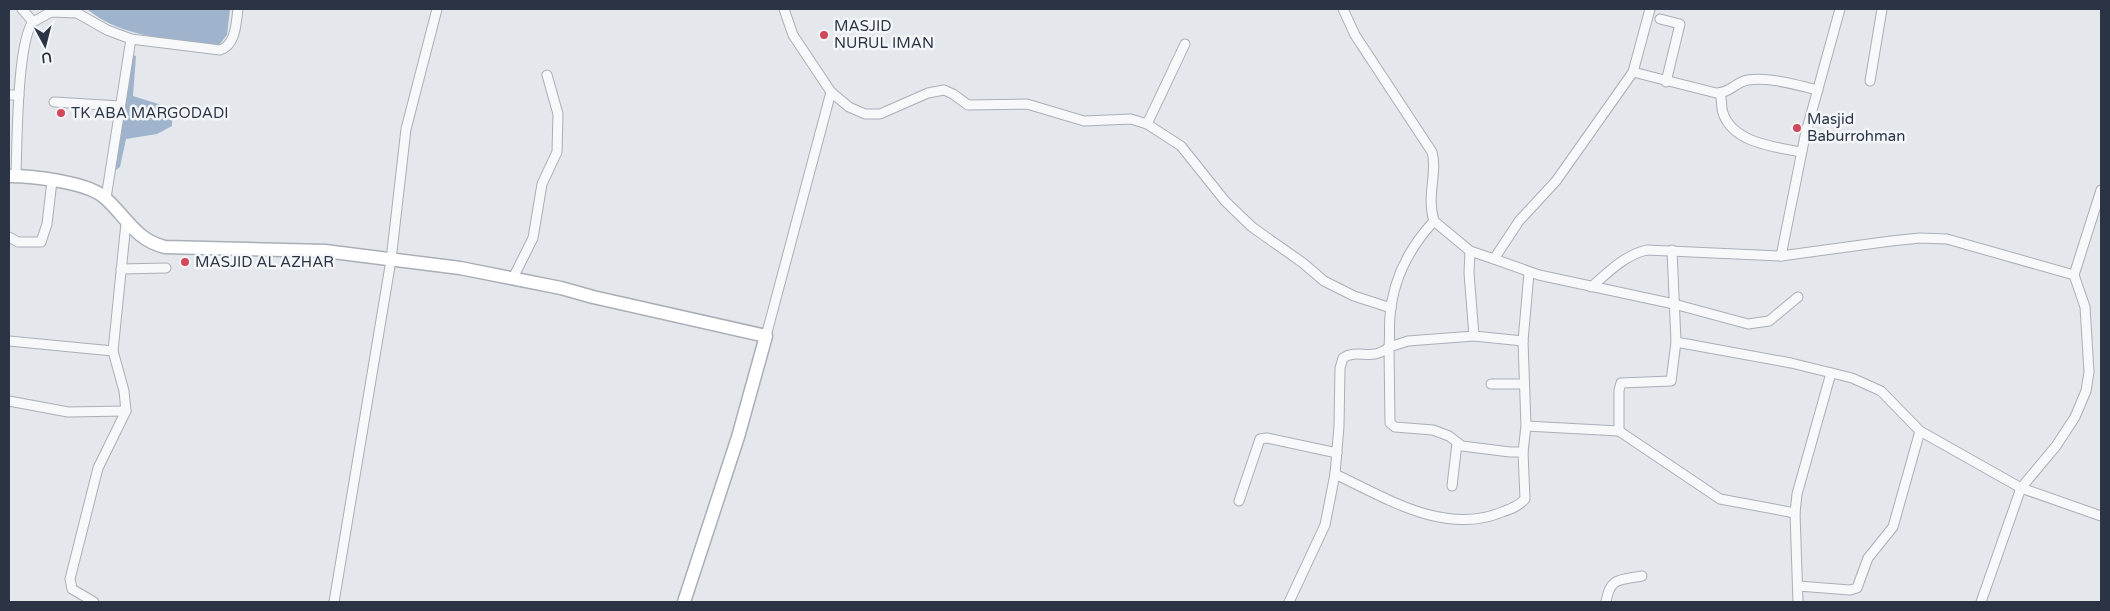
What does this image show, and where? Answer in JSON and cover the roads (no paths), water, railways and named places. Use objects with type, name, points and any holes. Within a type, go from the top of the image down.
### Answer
[{"type":"street","points":[[22,9],[33,22]]},
{"type":"street","points":[[238,9],[234,34],[228,46],[220,50],[131,39],[107,30],[76,13],[59,10],[51,12],[33,22],[26,31],[12,176],[86,186],[106,198],[126,223],[151,243],[165,247],[325,251],[460,268],[513,278],[766,336]]},
{"type":"street","points":[[334,602],[390,260],[406,129],[438,9]]},
{"type":"street","points":[[784,9],[793,35],[830,92],[849,107],[865,114],[880,114],[928,94],[944,90],[968,105],[1027,104],[1084,121],[1131,119],[1147,124],[1181,146],[1225,201],[1252,228],[1304,263],[1324,281],[1354,296],[1391,308]]},
{"type":"street","points":[[1343,9],[1355,35],[1432,152],[1434,163],[1430,192],[1434,222],[1470,251],[1529,272],[1754,324],[1775,317],[1798,297]]},
{"type":"street","points":[[1494,259],[1519,221],[1556,181],[1633,72],[1650,9]]},
{"type":"street","points":[[1781,256],[1801,152],[1840,9]]},
{"type":"street","points":[[1870,81],[1882,9]]},
{"type":"street","points":[[1660,19],[1680,24],[1666,82]]},
{"type":"street","points":[[106,198],[131,39]]},
{"type":"street","points":[[1147,124],[1185,44]]},
{"type":"street","points":[[1633,72],[1666,82],[1720,93],[1731,90],[1748,80],[1780,82],[1818,90]]},
{"type":"street","points":[[513,278],[533,238],[542,184],[557,152],[558,114],[548,75]]},
{"type":"street","points":[[684,602],[735,446],[830,92]]},
{"type":"street","points":[[1720,93],[1723,113],[1736,132],[1766,145],[1801,152]]},
{"type":"street","points":[[9,95],[20,95]]},
{"type":"street","points":[[54,102],[120,106]]},
{"type":"street","points":[[9,236],[18,242],[41,242],[47,224],[52,181]]},
{"type":"street","points":[[1981,602],[2021,488],[2056,446],[2075,417],[2086,391],[2089,372],[2085,307],[2074,275],[2101,190]]},
{"type":"street","points":[[1434,222],[1415,241],[1399,274],[1391,308],[1388,347],[1391,425],[1434,430],[1462,446],[1523,452]]},
{"type":"street","points":[[90,600],[72,589],[70,579],[90,492],[104,454],[126,411],[124,391],[113,351],[126,223]]},
{"type":"street","points":[[1591,287],[1622,261],[1638,252],[1672,250],[1781,256],[1891,241],[1947,239],[2074,275]]},
{"type":"street","points":[[1619,431],[1619,390],[1621,383],[1671,381],[1676,342],[1672,250]]},
{"type":"street","points":[[1470,251],[1469,273],[1474,336]]},
{"type":"street","points":[[121,269],[166,268]]},
{"type":"street","points":[[1335,474],[1398,504],[1435,516],[1466,522],[1485,520],[1521,504],[1525,499],[1523,452],[1526,426],[1522,341],[1529,272]]},
{"type":"street","points":[[1289,602],[1320,539],[1335,474],[1340,362],[1346,356],[1375,355],[1382,353],[1388,347],[1408,342],[1474,336],[1522,341]]},
{"type":"street","points":[[9,341],[113,351]]},
{"type":"street","points":[[1676,342],[1852,378],[1881,391],[1920,431],[2021,488],[2101,516]]},
{"type":"street","points":[[1798,602],[1795,513],[1799,486],[1831,373]]},
{"type":"street","points":[[1491,384],[1524,384]]},
{"type":"street","points":[[9,401],[68,412],[126,411]]},
{"type":"street","points":[[1526,426],[1619,431],[1720,499],[1795,513]]},
{"type":"street","points":[[1798,586],[1850,590],[1857,588],[1868,558],[1893,527],[1920,431]]},
{"type":"street","points":[[1240,501],[1260,438],[1336,454]]},
{"type":"street","points":[[1452,486],[1457,443]]},
{"type":"street","points":[[1606,602],[1608,588],[1612,583],[1642,576]]},
{"type":"water","points":[[87,9],[230,9],[227,35],[219,45],[167,39],[133,32],[101,19]]},
{"type":"water","points":[[132,55],[136,56],[133,96],[168,107],[172,114],[172,126],[157,134],[126,139],[120,167],[112,173]]},
{"type":"place","name":"MASJID NURUL IMAN","points":[[824,35]]},
{"type":"place","name":"TK ABA MARGODADI","points":[[61,113]]},
{"type":"place","name":"Masjid Baburrohman","points":[[1797,128]]},
{"type":"place","name":"MASJID AL AZHAR","points":[[185,262]]}]
